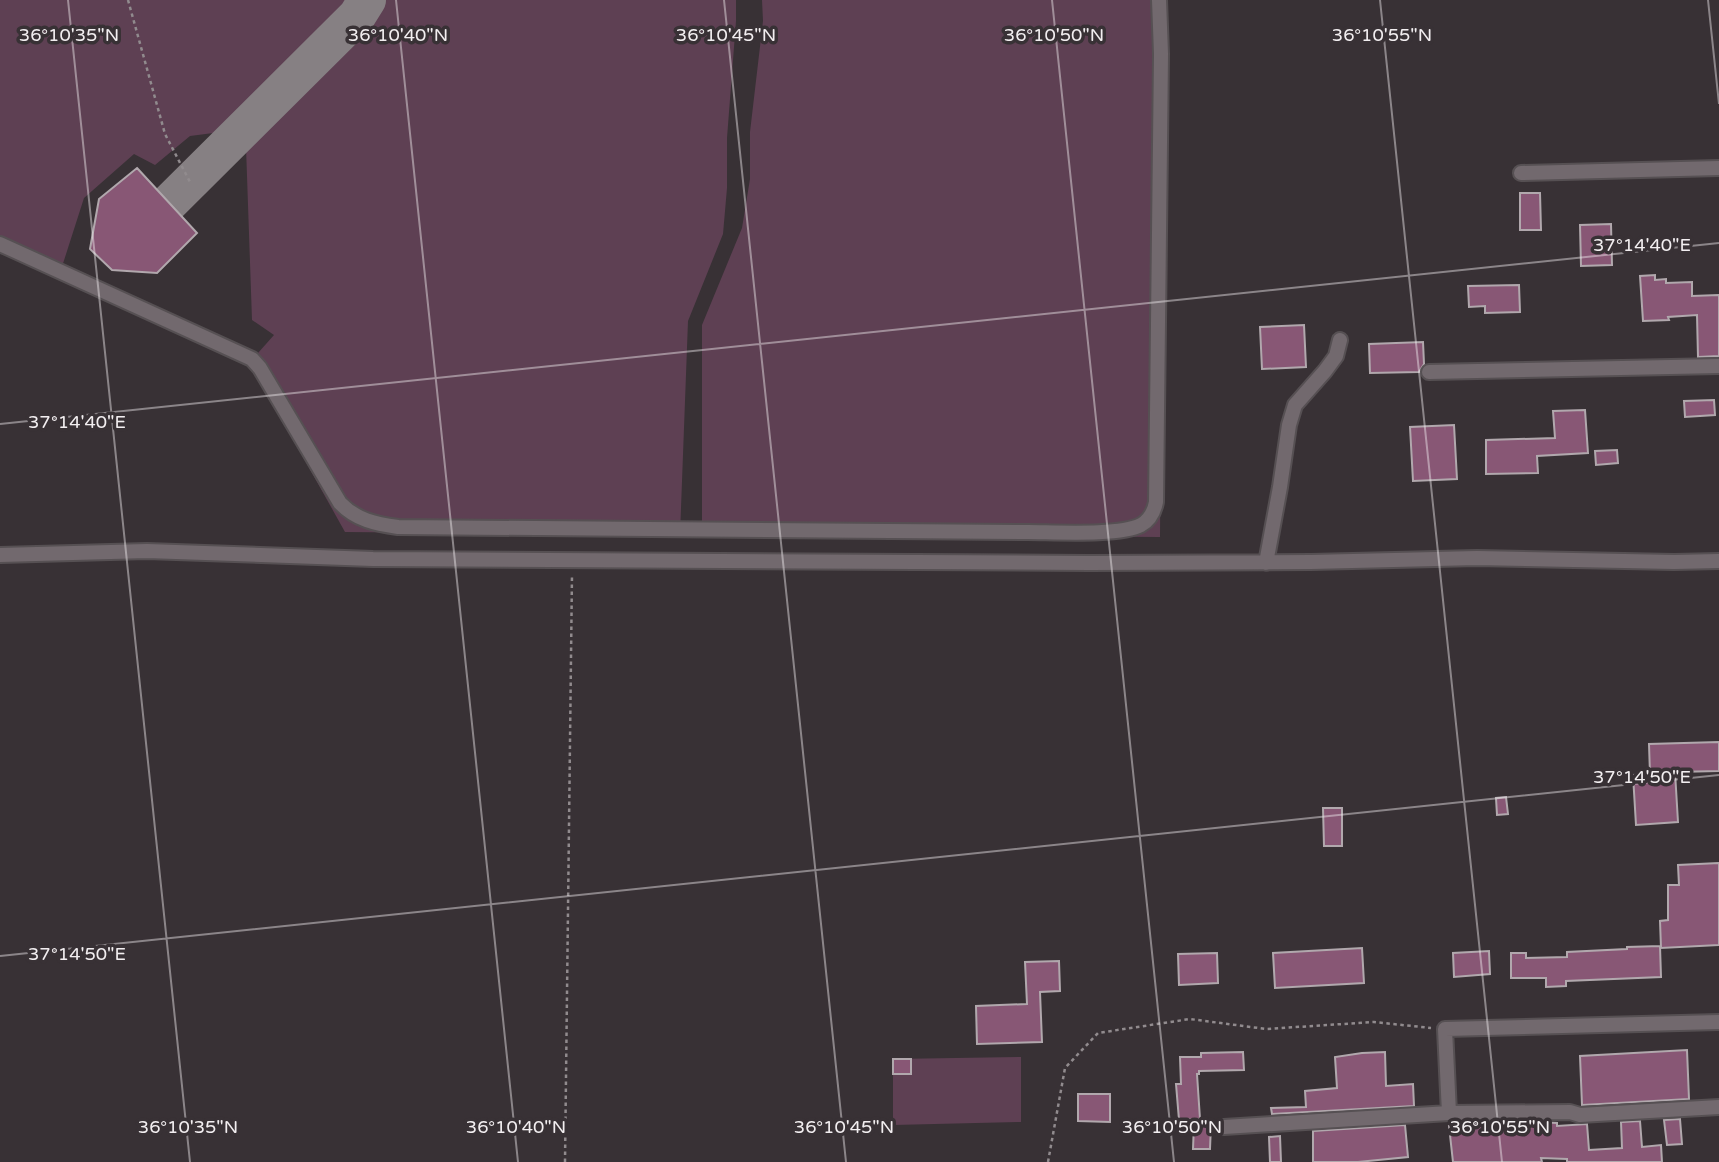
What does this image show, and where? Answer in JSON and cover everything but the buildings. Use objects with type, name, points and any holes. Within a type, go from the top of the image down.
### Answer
[{"type":"street","points":[[0,244],[252,359],[260,368],[340,503],[354,515],[379,524],[398,527],[1028,532],[1108,531],[1131,528],[1148,519],[1156,502],[1161,68],[1159,0]]},
{"type":"street","points":[[1521,173],[1719,168]]},
{"type":"street","points":[[1266,563],[1289,425],[1295,405],[1336,356],[1340,340]]},
{"type":"street","points":[[1429,372],[1719,366]]},
{"type":"street","points":[[0,555],[147,551],[373,559],[1075,563],[1266,563],[1477,558],[1719,561]]},
{"type":"street","points":[[1449,1114],[1445,1029],[1719,1022]]},
{"type":"street","points":[[1224,1127],[1449,1114],[1570,1112],[1580,1115],[1719,1107]]},
{"type":"path","points":[[128,0],[165,134],[190,182]]},
{"type":"path","points":[[565,1162],[572,560]]},
{"type":"path","points":[[1048,1162],[1065,1068],[1098,1033],[1190,1019],[1266,1029],[1374,1022],[1445,1029]]},
{"type":"shaded area","points":[[0,0],[351,0],[221,132],[190,136],[155,165],[134,154],[84,198],[59,276],[0,251]]},
{"type":"shaded area","points":[[383,0],[736,0],[723,234],[688,321],[680,535],[345,532],[250,362],[274,335],[252,320],[246,147],[364,25]]},
{"type":"shaded area","points":[[762,0],[1164,0],[1160,537],[702,534],[702,325],[742,228],[750,179],[750,132],[763,21]]},
{"type":"shaded area","points":[[1021,1057],[1021,1122],[893,1125],[893,1059]]},
{"type":"taxiway","points":[[169,203],[357,16],[367,0]]}]
